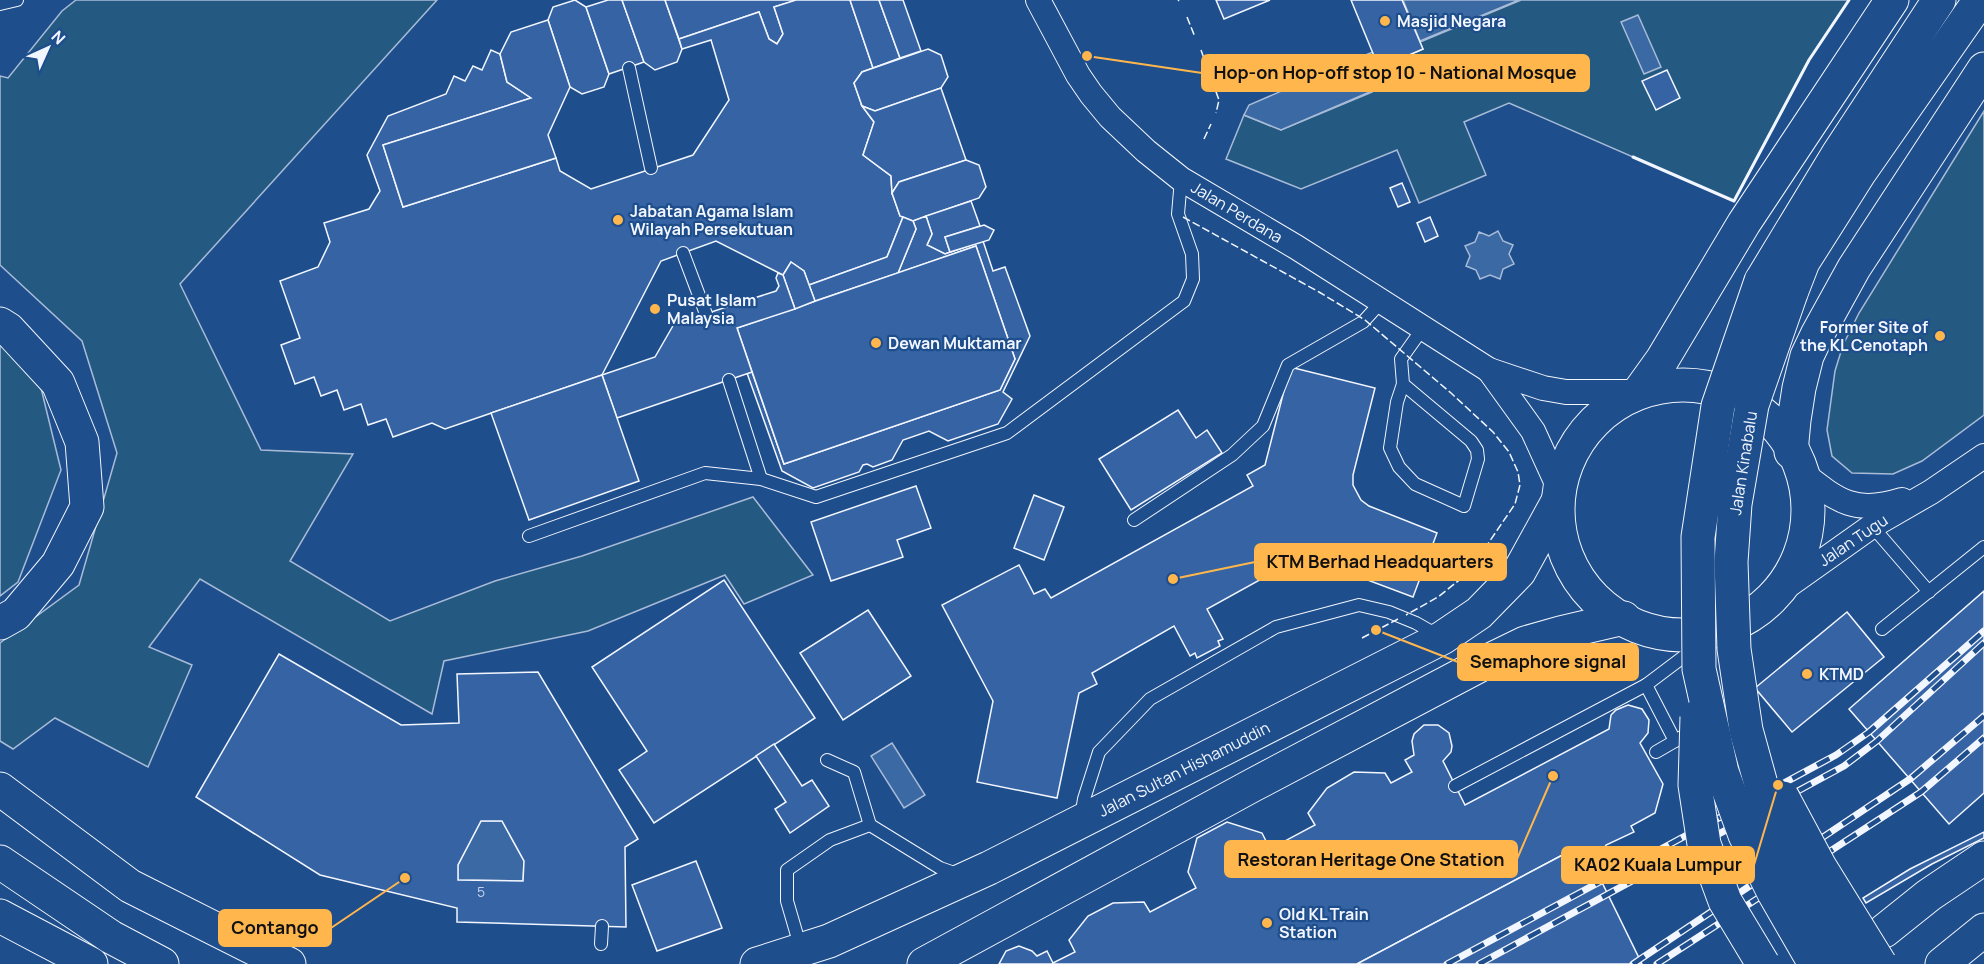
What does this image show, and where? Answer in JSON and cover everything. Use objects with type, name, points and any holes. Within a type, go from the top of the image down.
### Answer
[{"type":"main road","points":[[1638,392],[1662,360],[1744,223],[1892,0]]},
{"type":"main road","name":"Jalan Kinabalu","points":[[1815,964],[1774,893],[1745,835],[1722,772],[1699,669],[1698,537],[1718,406],[1761,281],[1838,154],[1940,0]]},
{"type":"main road","name":"Jalan Kinabalu","points":[[1849,964],[1802,889],[1773,824],[1735,722],[1731,562],[1735,504],[1752,405],[1803,262],[1860,172],[1980,0]]},
{"type":"main road","points":[[1796,462],[1794,420],[1799,388],[1807,356],[1817,335],[1854,268],[1984,69]]},
{"type":"main road","points":[[0,324],[8,329],[57,383],[82,442],[87,507],[58,564],[16,614],[0,623]]},
{"type":"main road","points":[[1682,384],[1705,386],[1726,393],[1746,403],[1764,416],[1780,433],[1796,462],[1807,497],[1803,547],[1793,571],[1779,592],[1761,608],[1741,621],[1719,630],[1695,634],[1671,634],[1647,628],[1624,618],[1593,597],[1579,579],[1568,559],[1559,532],[1558,496],[1566,463],[1578,440],[1593,421],[1611,406],[1638,392],[1660,386],[1682,384]]},
{"type":"main road","name":"Jalan Sultan Hishamuddin","points":[[757,964],[829,940],[967,878],[1442,638],[1479,613],[1519,572],[1558,496]]},
{"type":"main road","points":[[924,964],[1253,785],[1488,661],[1525,644],[1624,618]]},
{"type":"main road","points":[[1699,669],[1695,785],[1704,844],[1725,901],[1763,964]]},
{"type":"main road","points":[[1735,722],[1880,964]]},
{"type":"main road","points":[[0,789],[130,886],[289,964]]},
{"type":"main road","points":[[1884,931],[1929,895],[1984,858]]},
{"type":"main road","points":[[0,862],[111,937],[162,964]]},
{"type":"main road","points":[[0,916],[91,964]]},
{"type":"main road","points":[[1942,964],[1984,930]]},
{"type":"street","name":"Jalan Perdana","points":[[1038,0],[1090,94],[1146,152],[1181,179],[1296,247],[1489,370],[1543,388],[1566,392],[1638,392]]},
{"type":"street","name":"Jalan Perdana","points":[[1489,370],[1533,431],[1558,496]]},
{"type":"street","name":"Jalan Tugu","points":[[1779,592],[1872,526],[1931,492],[1984,456]]},
{"type":"street","name":"Jalan Tugu","points":[[1796,462],[1827,493],[1851,505],[1863,507],[1887,505],[1931,492]]},
{"type":"lane","points":[[0,4],[17,0]]},
{"type":"lane","points":[[629,68],[651,168]]},
{"type":"lane","points":[[529,536],[705,474],[761,479],[816,497],[1007,433],[1184,302],[1193,279],[1192,254],[1178,214],[1181,179]]},
{"type":"lane","points":[[683,253],[706,314]]},
{"type":"lane","points":[[1134,520],[1232,455],[1263,426],[1288,364],[1363,322],[1382,301]]},
{"type":"lane","points":[[1403,384],[1471,441],[1477,450],[1478,459],[1464,506],[1415,484],[1399,467],[1390,448],[1397,402],[1403,384],[1401,364],[1403,355],[1423,328]]},
{"type":"lane","points":[[729,380],[761,479]]},
{"type":"lane","points":[[1872,526],[1929,592]]},
{"type":"lane","points":[[1882,629],[1984,547]]},
{"type":"lane","points":[[1081,821],[1084,799],[1099,752],[1150,699],[1276,627],[1359,605],[1389,612],[1416,623],[1442,638]]},
{"type":"lane","points":[[1455,786],[1646,685],[1719,630]]},
{"type":"lane","points":[[1646,685],[1675,741]]},
{"type":"lane","points":[[1656,752],[1675,741],[1735,722]]},
{"type":"lane","points":[[826,760],[854,772],[870,825],[940,868],[967,878]]},
{"type":"lane","points":[[801,950],[787,901],[787,870],[830,840],[870,825]]},
{"type":"lane","points":[[601,944],[602,926]]},
{"type":"shaded area","points":[[76,0],[437,0],[180,284],[261,450],[353,454],[290,561],[390,621],[495,581],[582,556],[753,497],[813,575],[744,604],[725,575],[588,631],[444,661],[432,714],[200,579],[149,647],[192,665],[148,767],[55,718],[13,749],[0,741],[0,643],[79,585],[117,453],[82,341],[0,265],[0,76],[8,78],[62,11]]},
{"type":"shaded area","points":[[1403,0],[1519,0],[1420,41]]},
{"type":"shaded area","points":[[1521,0],[1849,0],[1809,60],[1734,201],[1509,103],[1464,122],[1486,175],[1419,203],[1397,150],[1301,189],[1226,159],[1244,115],[1281,130],[1372,92],[1358,58],[1373,52],[1379,67],[1423,49],[1420,42]]},
{"type":"shaded area","points":[[1638,15],[1661,67],[1644,74],[1621,22]]},
{"type":"shaded area","points":[[1358,58],[1372,91],[1281,130],[1244,115],[1249,105]]},
{"type":"shaded area","points":[[1984,111],[1984,415],[1922,461],[1893,474],[1852,473],[1832,456],[1827,430],[1835,371],[1843,345],[1859,313]]},
{"type":"shaded area","points":[[1498,231],[1503,241],[1513,245],[1509,254],[1514,264],[1503,269],[1500,279],[1490,275],[1480,279],[1476,270],[1466,266],[1470,256],[1465,246],[1475,242],[1479,232],[1489,236]]},
{"type":"shaded area","points":[[0,344],[40,384],[61,470],[18,582],[0,596]]},
{"type":"shaded area","points":[[892,743],[925,795],[904,808],[871,756]]},
{"type":"shaded area","points":[[481,821],[502,821],[524,861],[523,881],[458,880],[458,865]]},
{"type":"building","points":[[575,0],[586,7],[609,74],[604,87],[582,94],[570,87],[548,20],[553,7]]},
{"type":"building","points":[[608,0],[622,0],[644,62],[609,74],[586,7]]},
{"type":"building","points":[[622,0],[665,0],[682,49],[677,62],[655,70],[644,62]]},
{"type":"building","points":[[665,0],[797,0],[774,7],[783,34],[777,44],[769,39],[759,12],[679,39]]},
{"type":"building","name":"Jabatan Agama Islam Wilayah Persekutuan","points":[[796,0],[850,0],[873,68],[862,72],[854,83],[862,106],[874,122],[863,155],[891,176],[892,193],[900,216],[903,217],[887,257],[809,285],[804,271],[791,262],[783,275],[716,241],[661,261],[602,375],[445,429],[432,423],[393,437],[386,419],[368,425],[361,404],[344,410],[337,390],[321,396],[314,377],[295,384],[281,345],[300,338],[280,281],[318,267],[330,242],[324,223],[369,209],[380,191],[367,155],[388,116],[446,94],[454,76],[465,81],[473,66],[482,70],[491,50],[500,54],[507,82],[531,98],[383,145],[403,207],[556,158],[560,171],[591,189],[693,155],[729,100],[711,40],[682,49],[679,39],[759,12],[769,39],[777,44],[783,34],[774,7]]},
{"type":"building","points":[[850,0],[879,0],[900,58],[873,68]]},
{"type":"building","points":[[879,0],[903,0],[921,51],[900,58]]},
{"type":"building","points":[[1216,0],[1270,0],[1224,19]]},
{"type":"building","name":"Masjid Negara","points":[[1351,0],[1402,0],[1423,49],[1379,68]]},
{"type":"building","points":[[548,20],[570,87],[548,135],[556,158],[403,207],[383,145],[531,98],[507,82],[500,54],[511,32]]},
{"type":"building","points":[[928,49],[941,55],[948,77],[941,88],[875,111],[862,106],[854,83],[862,72]]},
{"type":"building","points":[[1667,70],[1680,98],[1656,110],[1642,81]]},
{"type":"building","points":[[941,88],[966,160],[899,182],[892,193],[891,176],[863,155],[874,122],[862,106],[875,111]]},
{"type":"building","points":[[966,160],[979,165],[986,187],[979,198],[913,221],[900,216],[892,193],[899,182]]},
{"type":"building","points":[[1402,183],[1410,202],[1398,207],[1390,188]]},
{"type":"building","points":[[971,201],[980,226],[945,237],[950,252],[945,254],[927,245],[932,234],[926,216]]},
{"type":"building","points":[[926,216],[932,234],[927,245],[945,254],[983,241],[993,271],[1005,267],[1030,336],[1003,392],[1012,399],[998,424],[948,441],[929,431],[903,440],[892,460],[873,467],[863,465],[859,472],[813,488],[782,471],[747,373],[752,372],[784,464],[1000,390],[1015,359],[976,246],[898,273],[916,229],[913,221]]},
{"type":"building","points":[[903,217],[913,221],[916,229],[898,273],[815,301],[809,285],[887,257]]},
{"type":"building","points":[[1430,217],[1438,236],[1425,242],[1417,223]]},
{"type":"building","points":[[984,225],[994,230],[989,240],[950,252],[945,237]]},
{"type":"building","name":"Dewan Muktamar","points":[[976,246],[1015,359],[1000,390],[784,464],[737,328]]},
{"type":"building","points":[[791,262],[804,271],[815,301],[795,309],[783,275]]},
{"type":"building","points":[[778,273],[783,275],[795,309],[737,328],[752,372],[617,418],[602,375],[655,357],[674,324],[776,291],[779,286],[776,278]]},
{"type":"building","points":[[1290,367],[1375,388],[1353,475],[1353,485],[1361,500],[1369,506],[1437,533],[1413,597],[1317,561],[1299,570],[1294,561],[1207,609],[1223,639],[1218,641],[1220,646],[1197,658],[1195,653],[1190,656],[1174,626],[1092,673],[1097,684],[1079,693],[1057,798],[977,782],[993,701],[942,605],[1019,565],[1034,594],[1045,589],[1051,598],[1253,486],[1247,475],[1265,465]]},
{"type":"building","points":[[602,375],[639,481],[529,520],[491,413]]},
{"type":"building","points":[[1178,410],[1196,438],[1207,430],[1222,453],[1131,510],[1099,459]]},
{"type":"building","points":[[916,486],[931,528],[897,540],[903,557],[831,581],[811,522]]},
{"type":"building","points":[[1034,495],[1064,507],[1044,560],[1014,548]]},
{"type":"building","points":[[724,580],[815,718],[654,823],[619,770],[647,751],[592,667]]},
{"type":"building","points":[[1984,591],[1984,793],[1949,824],[1849,709]]},
{"type":"building","points":[[868,610],[911,676],[843,720],[800,653]]},
{"type":"building","points":[[1847,612],[1884,657],[1792,732],[1755,688]]},
{"type":"building","points":[[279,654],[401,725],[459,723],[457,674],[538,672],[638,839],[625,847],[626,927],[457,922],[457,908],[320,875],[196,797]],"holes":[[[481,821],[502,821],[524,861],[523,881],[458,880],[458,865]]]},
{"type":"building","points":[[1628,705],[1642,709],[1649,720],[1648,733],[1640,743],[1663,784],[1655,813],[1631,826],[1634,832],[1606,845],[1603,851],[1594,857],[1579,856],[1572,850],[1357,964],[999,964],[1006,951],[1019,946],[1032,951],[1037,956],[1047,951],[1053,963],[1075,952],[1069,940],[1088,916],[1113,903],[1144,902],[1150,912],[1196,888],[1188,872],[1197,838],[1227,822],[1262,833],[1270,849],[1315,825],[1308,813],[1327,788],[1354,772],[1385,773],[1391,783],[1412,772],[1405,760],[1414,755],[1412,741],[1414,734],[1424,725],[1438,725],[1449,733],[1451,752],[1443,761],[1465,805],[1609,729],[1611,715]]},
{"type":"building","points":[[774,744],[802,786],[812,780],[829,806],[790,833],[775,809],[786,802],[756,756]]},
{"type":"building","points":[[1984,832],[1984,838],[1932,864],[1866,903],[1863,898],[1910,869]]},
{"type":"building","points":[[1572,850],[1579,856],[1590,858],[1642,964],[1357,964]]},
{"type":"building","points":[[696,861],[722,928],[657,951],[632,885]]},
{"type":"railway","points":[[1447,964],[1836,755],[1869,732],[1984,631]]},
{"type":"railway","points":[[1479,964],[1844,766],[1877,741],[1984,643]]},
{"type":"railway","points":[[1633,964],[1910,779],[1984,716]]},
{"type":"railway","points":[[1657,964],[1921,792],[1984,738]]},
{"type":"fence","points":[[1187,17],[1195,37]]},
{"type":"fence","points":[[1201,50],[1219,100],[1216,113]]},
{"type":"fence","points":[[1204,139],[1211,124]]},
{"type":"fence","points":[[1183,217],[1365,320],[1451,393],[1493,432],[1509,452],[1518,472],[1520,485],[1515,504],[1468,573],[1438,597],[1406,615]]},
{"type":"fence","points":[[1362,638],[1398,619]]},
{"type":"wall","points":[[1633,157],[1734,201],[1809,60],[1849,0]]},
{"type":"place","name":"Masjid Negara","points":[[1385,21]]},
{"type":"place","name":"Hop-on Hop-off stop 10 - National Mosque","points":[[1087,56]]},
{"type":"place","name":"Jabatan Agama Islam Wilayah Persekutuan","points":[[618,220]]},
{"type":"place","name":"Pusat Islam Malaysia","points":[[655,309]]},
{"type":"place","name":"Former Site of the KL Cenotaph","points":[[1940,336]]},
{"type":"place","name":"Dewan Muktamar","points":[[876,343]]},
{"type":"place","name":"KTM Berhad Headquarters","points":[[1173,579]]},
{"type":"place","name":"Semaphore signal","points":[[1376,630]]},
{"type":"place","name":"KTMD","points":[[1807,674]]},
{"type":"place","name":"Restoran Heritage One Station","points":[[1553,776]]},
{"type":"place","name":"KA02 Kuala Lumpur","points":[[1778,785]]},
{"type":"place","name":"Contango","points":[[405,878]]},
{"type":"place","name":"Old KL Train Station","points":[[1267,923]]}]
